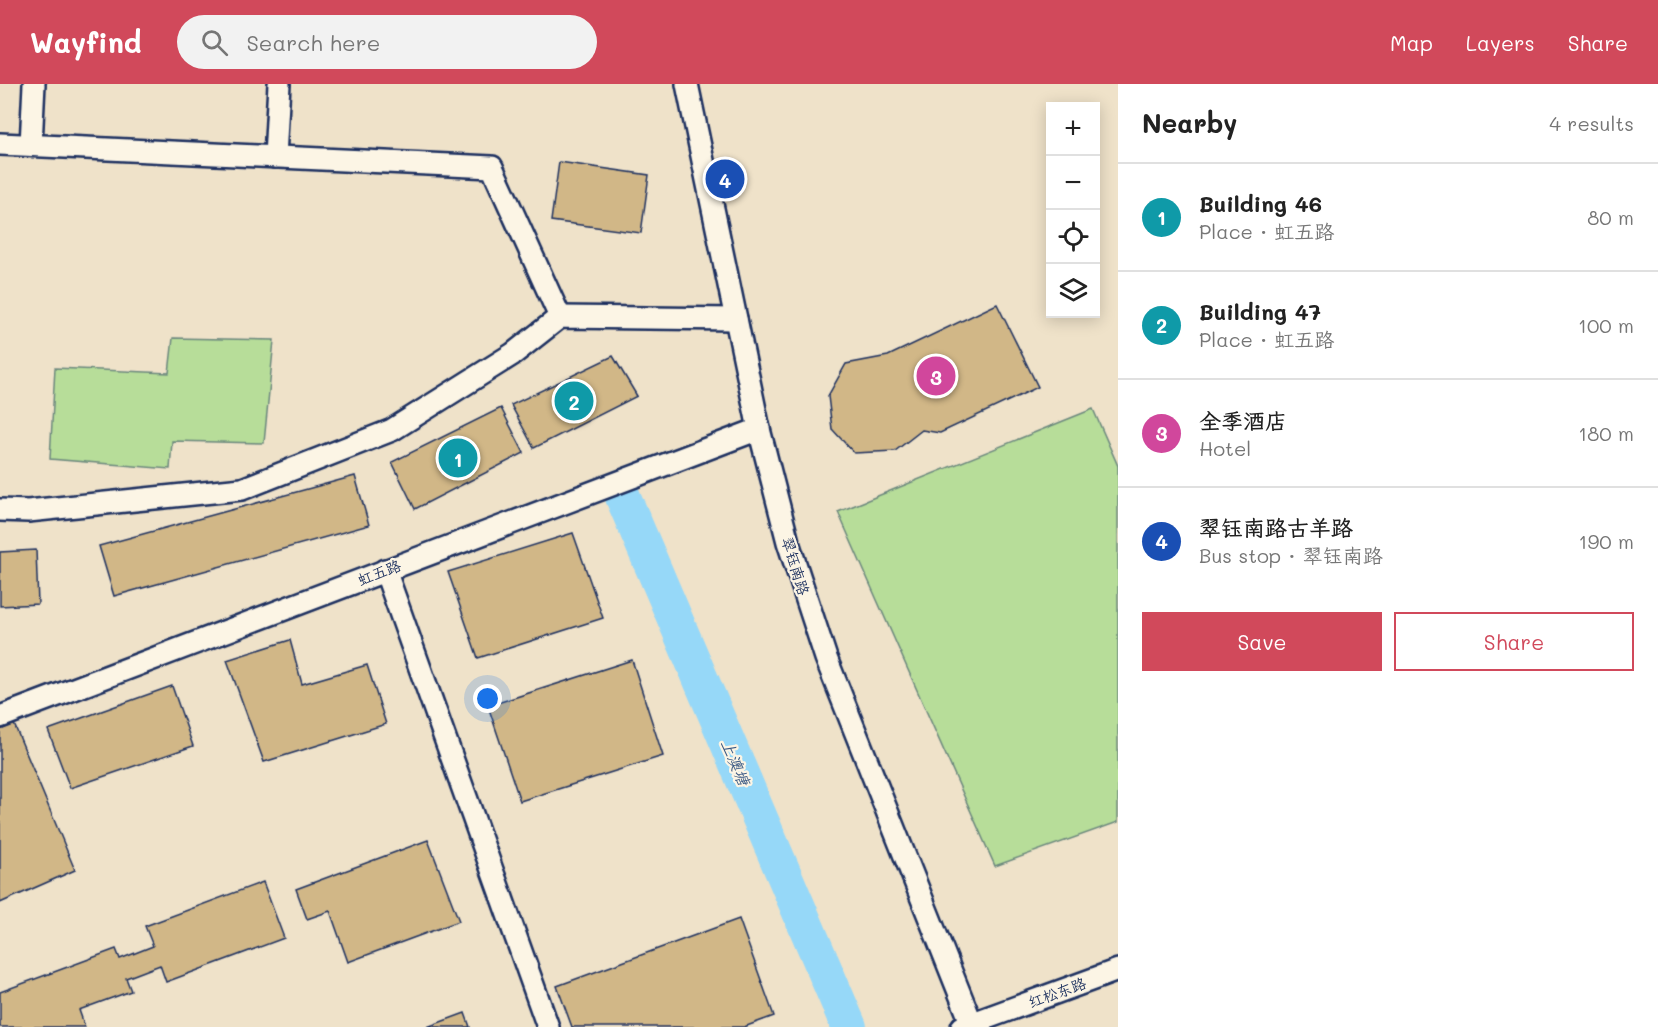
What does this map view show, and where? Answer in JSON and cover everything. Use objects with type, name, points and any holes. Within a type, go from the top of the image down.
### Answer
[{"type":"street","points":[[31,145],[34,84]]},
{"type":"street","points":[[275,157],[279,84]]},
{"type":"street","name":"翠钰南路","points":[[687,84],[759,429],[788,542],[826,658],[969,1026]]},
{"type":"street","points":[[0,144],[492,167],[560,317]]},
{"type":"street","points":[[0,510],[28,511],[242,489],[392,430],[513,354],[560,317],[736,319]]},
{"type":"street","name":"虹五路","points":[[0,717],[759,429]]},
{"type":"street","points":[[385,570],[548,1027]]},
{"type":"street","name":"红松东路","points":[[969,1026],[1116,977]]},
{"type":"green space","points":[[173,338],[274,340],[264,443],[172,441],[170,469],[50,459],[55,368],[169,373]]},
{"type":"green space","points":[[1093,409],[1118,466],[1118,822],[995,866],[838,512]]},
{"type":"building","points":[[559,162],[649,175],[641,233],[551,221]]},
{"type":"building","points":[[997,304],[1038,387],[940,433],[922,430],[895,451],[854,453],[832,429],[828,396],[846,364],[888,356]]},
{"type":"building","points":[[613,356],[637,396],[534,448],[511,405]]},
{"type":"building","points":[[501,408],[524,453],[415,509],[392,462]]},
{"type":"building","points":[[355,476],[369,525],[114,596],[99,546]]},
{"type":"building","points":[[573,533],[603,618],[478,658],[448,572]]},
{"type":"building","points":[[36,550],[38,604],[0,606],[0,552]]},
{"type":"building","points":[[290,640],[302,684],[367,665],[386,724],[264,762],[227,660]]},
{"type":"building","points":[[632,660],[663,756],[520,801],[488,706]]},
{"type":"building","points":[[172,686],[193,746],[70,788],[48,730]]},
{"type":"building","points":[[14,724],[75,870],[0,903],[0,730]]},
{"type":"building","points":[[428,840],[459,921],[348,962],[330,911],[307,919],[296,889]]},
{"type":"building","points":[[263,882],[284,938],[166,982],[160,965],[126,978],[131,991],[79,1010],[85,1027],[0,1027],[0,992],[116,949],[120,959],[153,946],[145,926]]},
{"type":"building","points":[[739,919],[774,1016],[744,1027],[572,1027],[557,986]]},
{"type":"building","points":[[465,1013],[470,1027],[427,1027]]},
{"type":"waterway","name":"上澳塘","points":[[623,497],[849,1027]]},
{"type":"place","name":"翠钰南路古羊路","points":[[725,179]]},
{"type":"place","name":"全季酒店","points":[[936,376]]},
{"type":"place","name":"Building 47","points":[[574,401]]},
{"type":"place","name":"Building 46","points":[[458,458]]}]
